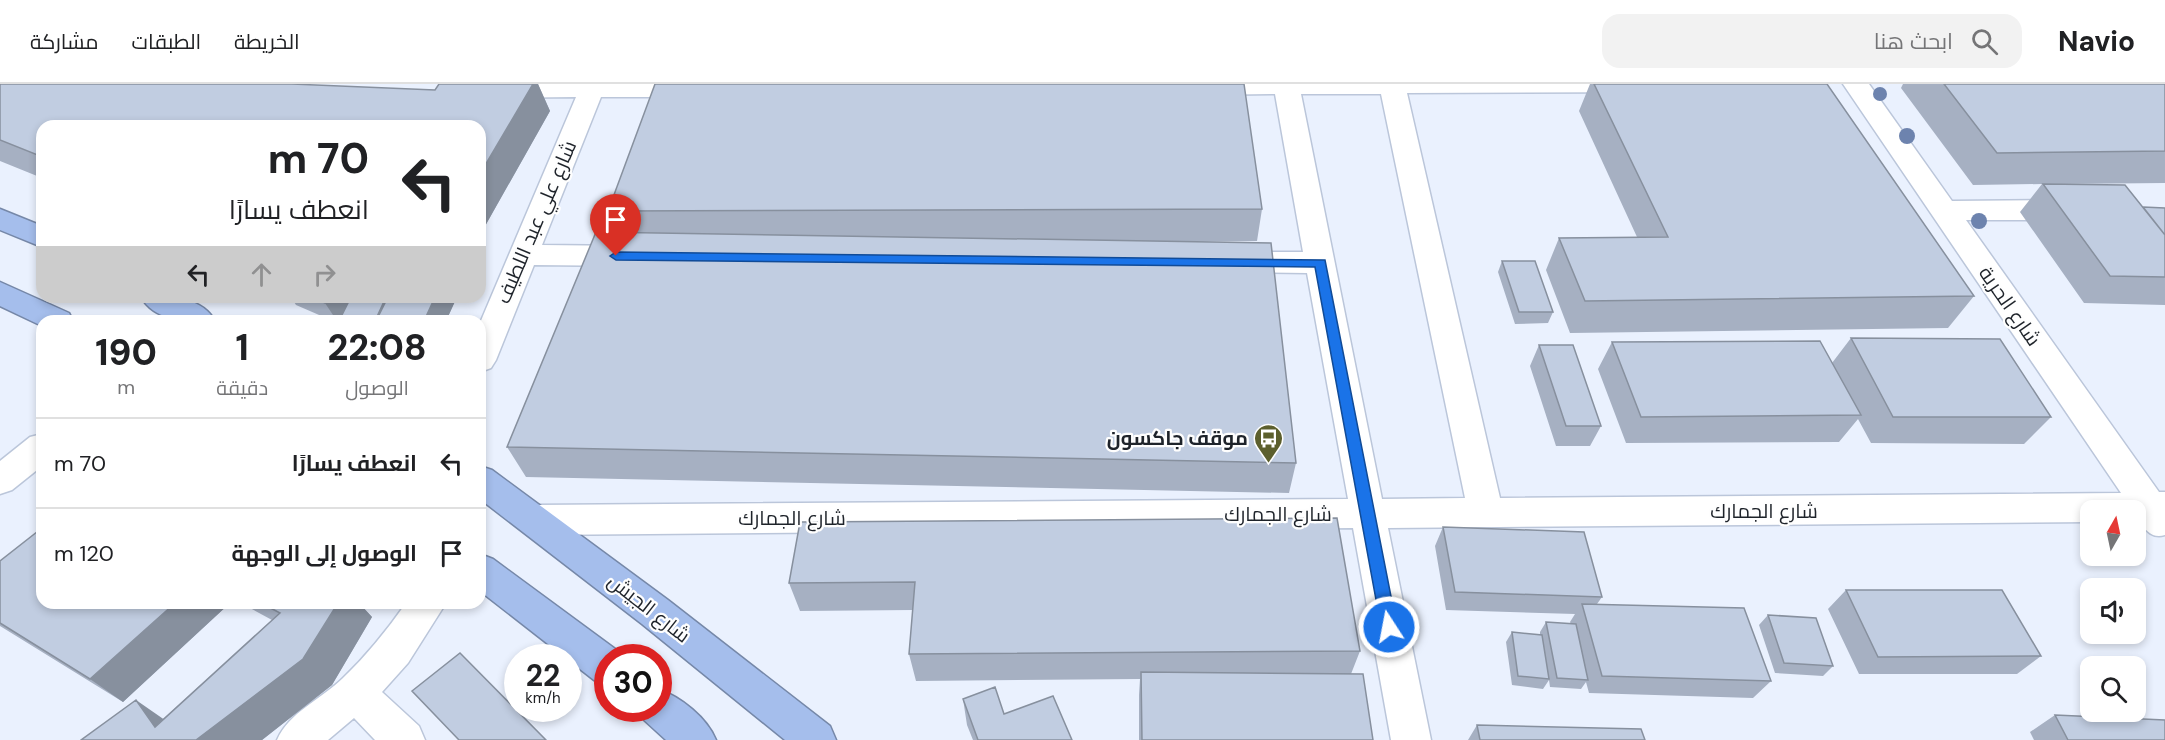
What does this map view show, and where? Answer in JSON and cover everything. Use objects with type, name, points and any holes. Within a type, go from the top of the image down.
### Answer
[{"type":"highway","points":[[0,219],[36,234]]},
{"type":"highway","points":[[0,292],[46,315]]},
{"type":"highway","points":[[167,303],[189,315]]},
{"type":"highway","name":"شارع الجيش","points":[[486,484],[535,520],[816,740]]},
{"type":"highway","points":[[486,575],[594,657]]},
{"type":"highway","points":[[672,719],[696,740]]},
{"type":"street","points":[[1179,87],[1670,84]]},
{"type":"street","name":"شارع الحرية","points":[[1856,84],[1944,212],[2160,514]]},
{"type":"street","points":[[1286,85],[1411,740]]},
{"type":"street","points":[[1392,85],[1486,513]]},
{"type":"street","points":[[473,90],[593,87],[723,89]]},
{"type":"street","name":"شارع علي عبد اللطيف","points":[[486,345],[593,87]]},
{"type":"street","points":[[1944,212],[2095,210]]},
{"type":"street","points":[[522,255],[653,256]]},
{"type":"street","points":[[1201,262],[1320,263]]},
{"type":"street","points":[[0,480],[36,452]]},
{"type":"street","name":"شارع الجمارك","points":[[535,520],[1486,513],[2160,514]]},
{"type":"street","points":[[297,740],[356,692],[394,651],[423,609]]},
{"type":"street","points":[[356,692],[393,737]]},
{"type":"building","points":[[0,84],[292,84],[435,90],[439,84],[533,84],[486,164],[486,120],[36,120],[36,154],[0,140]]},
{"type":"building","points":[[655,84],[1244,84],[1262,209],[608,211]]},
{"type":"building","points":[[1594,84],[1827,84],[1974,296],[1585,301],[1559,238],[1668,237]]},
{"type":"building","points":[[1944,84],[2165,84],[2165,151],[1997,153]]},
{"type":"building","points":[[2043,184],[2125,185],[2165,235],[2165,277],[2110,276]]},
{"type":"building","points":[[2143,207],[2165,208],[2165,235]]},
{"type":"building","points":[[596,232],[1271,243],[1296,463],[507,447]]},
{"type":"building","points":[[1502,261],[1535,261],[1553,312],[1519,312]]},
{"type":"building","points":[[348,303],[383,303],[378,315],[342,315]]},
{"type":"building","points":[[385,303],[432,303],[427,315],[379,315]]},
{"type":"building","points":[[1851,338],[2000,339],[2051,417],[1893,417]]},
{"type":"building","points":[[1820,341],[1861,415],[1641,417],[1612,342]]},
{"type":"building","points":[[1539,345],[1573,345],[1601,426],[1566,426]]},
{"type":"building","points":[[1337,518],[1360,651],[909,654],[915,582],[789,583],[800,522]]},
{"type":"building","points":[[1443,527],[1584,532],[1602,597],[1455,592]]},
{"type":"building","points":[[36,533],[36,609],[168,609],[90,679],[0,623],[0,561]]},
{"type":"building","points":[[1846,590],[2002,590],[2041,656],[1878,657]]},
{"type":"building","points":[[1582,604],[1744,608],[1771,681],[1602,676]]},
{"type":"building","points":[[272,609],[334,609],[303,659],[196,740],[81,740],[136,700],[155,727],[280,613]]},
{"type":"building","points":[[1768,615],[1816,618],[1833,666],[1784,663]]},
{"type":"building","points":[[1546,622],[1576,624],[1588,680],[1557,678]]},
{"type":"building","points":[[1512,632],[1542,635],[1549,679],[1518,676]]},
{"type":"building","points":[[460,653],[504,698],[504,722],[528,722],[546,740],[459,740],[412,691]]},
{"type":"building","points":[[1141,672],[1363,674],[1373,740],[1142,740]]},
{"type":"building","points":[[995,687],[1004,714],[1053,696],[1072,740],[978,740],[963,699]]},
{"type":"building","points":[[2055,715],[2080,716],[2080,722],[2165,720],[2165,740],[2068,740]]},
{"type":"building","points":[[1477,725],[1641,729],[1645,740],[1480,740]]},
{"type":"place","name":"موقف جاكسون","points":[[1269,464]]},
{"type":"route","points":[[616,256],[1320,263],[1389,627]]}]
